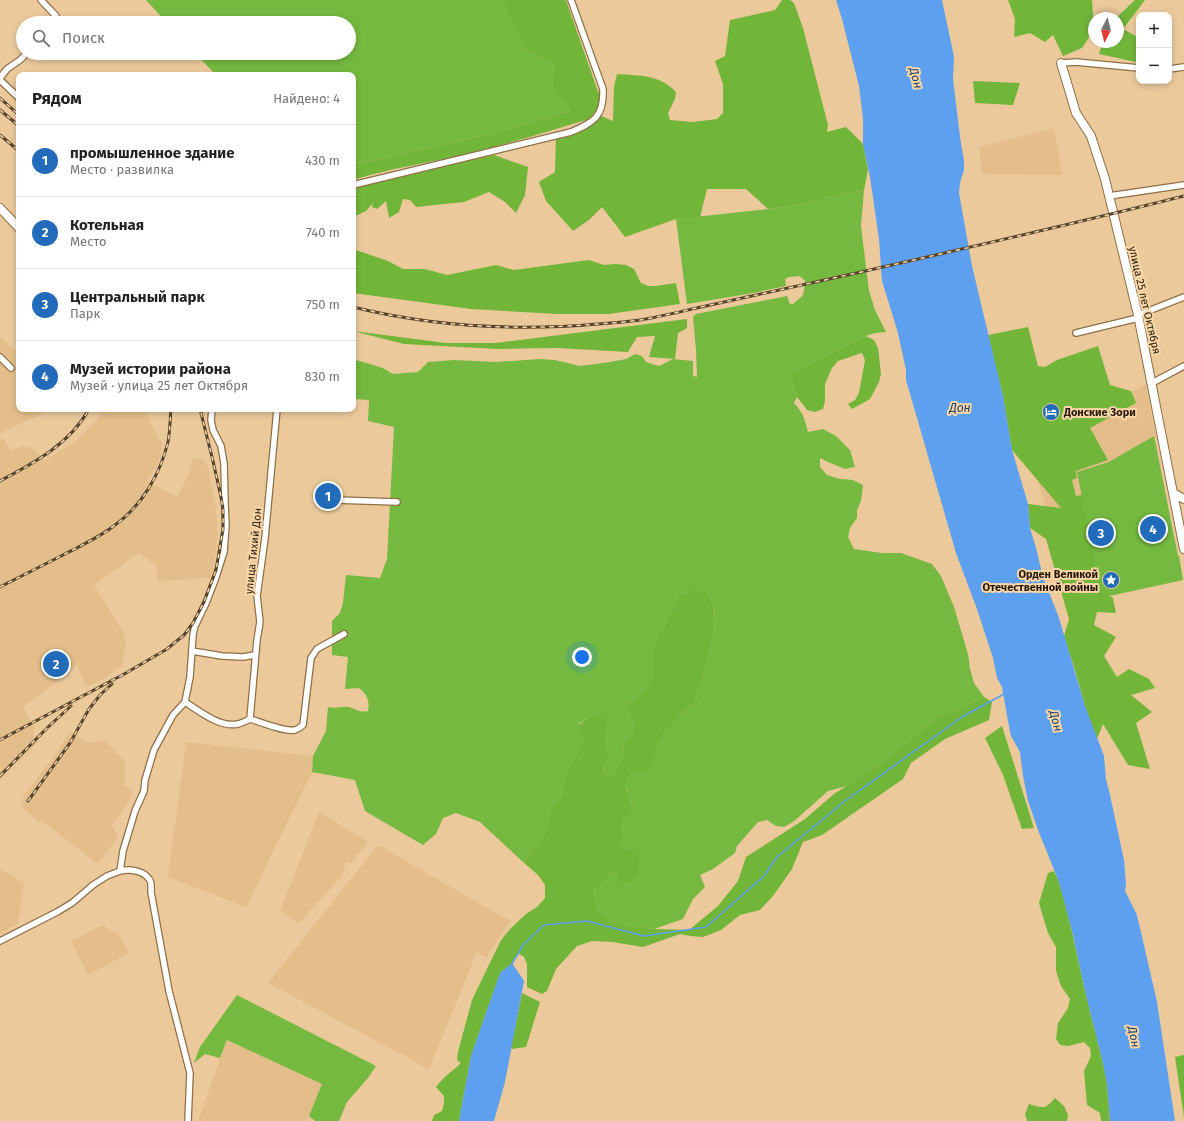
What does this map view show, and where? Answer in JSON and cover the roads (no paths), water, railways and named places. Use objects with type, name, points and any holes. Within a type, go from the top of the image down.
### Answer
[{"type":"street","points":[[41,0],[56,16]]},
{"type":"street","points":[[356,184],[571,132],[588,125],[599,115],[603,98],[603,89],[571,0]]},
{"type":"street","points":[[16,95],[0,79],[7,68],[20,60]]},
{"type":"street","points":[[1061,63],[1076,62],[1136,68]]},
{"type":"street","name":"улица 25 лет Октября","points":[[1061,63],[1076,113],[1091,136],[1105,179],[1138,317],[1184,549]]},
{"type":"street","points":[[1172,69],[1184,67]]},
{"type":"street","points":[[1109,196],[1184,185]]},
{"type":"street","points":[[0,208],[16,225]]},
{"type":"street","points":[[1076,333],[1138,317],[1184,297]]},
{"type":"street","points":[[0,358],[11,368]]},
{"type":"street","points":[[1152,384],[1184,366]]},
{"type":"street","points":[[120,871],[123,850],[135,810],[144,791],[145,780],[154,750],[173,714],[185,702],[190,677],[195,626],[213,586],[224,552],[226,525],[224,463],[221,446],[212,430],[212,412]]},
{"type":"street","name":"улица Тихий Дон","points":[[250,719],[255,655],[260,622],[257,596],[265,538],[277,412]]},
{"type":"street","points":[[1173,493],[1184,499]]},
{"type":"street","points":[[335,500],[397,502]]},
{"type":"street","points":[[1181,532],[1182,519],[1184,517]]},
{"type":"street","points":[[185,702],[216,721],[227,724],[239,724],[250,719],[283,729],[300,729],[303,725],[311,658],[317,649],[344,634]]},
{"type":"street","points":[[192,651],[222,656],[243,657],[255,655]]},
{"type":"street","points":[[0,942],[72,903],[93,885],[107,876],[130,869],[148,877],[150,880],[169,991],[190,1073],[188,1121]]},
{"type":"water","name":"Дон","points":[[836,0],[942,0],[954,57],[953,79],[964,161],[964,170],[959,193],[972,266],[1003,396],[1012,450],[1028,504],[1030,528],[1043,577],[1059,618],[1085,706],[1104,756],[1106,779],[1124,860],[1126,884],[1125,891],[1137,915],[1157,1002],[1175,1121],[1110,1121],[1107,1084],[1103,1063],[1059,882],[1028,801],[1020,752],[1011,736],[1002,687],[997,678],[993,658],[977,609],[956,553],[906,380],[906,370],[898,333],[882,281],[879,239],[870,177],[863,144],[863,119],[859,86]]},
{"type":"water","points":[[512,963],[524,981],[505,1082],[494,1121],[459,1121],[471,1056],[500,973]]},
{"type":"waterway","points":[[512,964],[523,945],[544,925],[587,921],[644,936],[706,927],[764,876],[777,857],[845,801],[962,717],[1004,694]]},
{"type":"railway","points":[[0,98],[16,112]]},
{"type":"railway","points":[[0,110],[16,123]]},
{"type":"railway","points":[[0,135],[16,148]]},
{"type":"railway","points":[[356,308],[414,319],[475,326],[537,327],[635,321],[852,274],[1184,196]]},
{"type":"railway","points":[[0,481],[38,460],[50,451],[72,432],[87,412]]},
{"type":"railway","points":[[0,587],[97,537],[115,525],[134,509],[149,488],[165,454],[170,430],[171,412]]},
{"type":"railway","points":[[0,740],[126,673],[167,649],[184,635],[193,623],[204,602],[216,570],[223,529],[223,509],[221,497],[201,412]]},
{"type":"railway","points":[[28,801],[70,743],[89,709],[101,694],[112,684]]},
{"type":"railway","points":[[0,776],[71,706]]},
{"type":"place","name":"Донские Зори","points":[[1051,412]]},
{"type":"place","name":"промышленное здание","points":[[328,496]]},
{"type":"place","name":"Музей истории района","points":[[1153,529]]},
{"type":"place","name":"Центральный парк","points":[[1101,533]]},
{"type":"place","name":"Орден Великой Отечественной войны","points":[[1111,580]]},
{"type":"place","name":"Котельная","points":[[56,664]]}]
